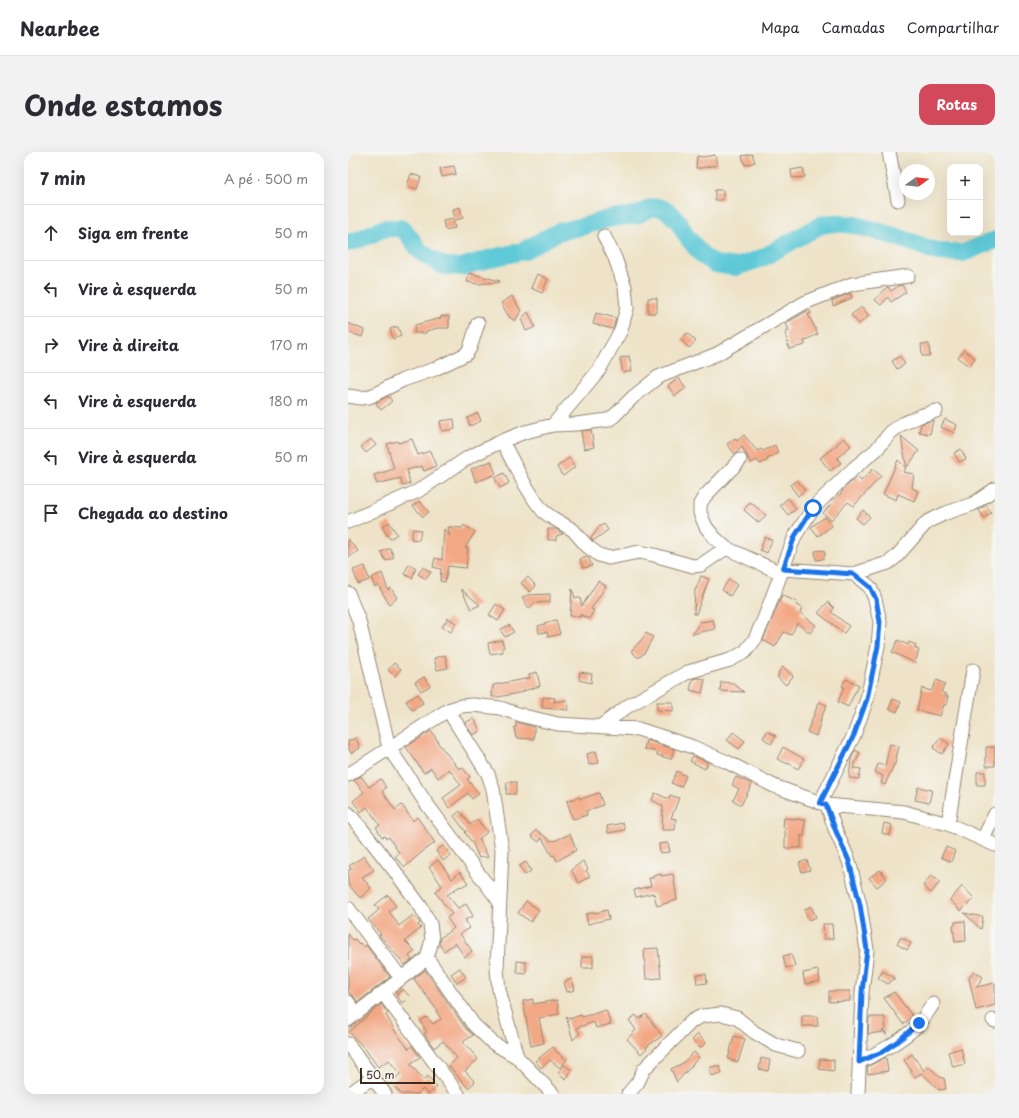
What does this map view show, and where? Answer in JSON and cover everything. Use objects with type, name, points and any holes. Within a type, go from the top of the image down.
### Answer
[{"type":"street","points":[[889,152],[898,200]]},
{"type":"street","points":[[553,425],[599,370],[621,330],[627,308],[625,287],[615,258],[604,236]]},
{"type":"street","points":[[348,522],[418,492],[470,457],[502,441],[526,432],[553,425],[608,420],[658,377],[718,354],[804,303],[852,284],[908,276]]},
{"type":"street","points":[[348,396],[361,398],[369,397],[404,380],[435,369],[466,354],[470,348],[478,323]]},
{"type":"street","points":[[601,726],[628,706],[688,672],[730,660],[745,652],[755,639],[764,619],[795,536],[813,508],[854,468],[876,450],[891,432],[902,424],[936,411]]},
{"type":"street","points":[[502,441],[523,481],[543,511],[574,530],[587,546],[599,555],[609,558],[639,552],[693,566],[701,565],[726,548]]},
{"type":"street","points":[[740,460],[705,496],[700,504],[700,513],[706,527],[726,548],[782,571],[854,574],[888,563],[896,557],[927,522],[946,513],[972,504],[995,489]]},
{"type":"street","points":[[854,574],[870,587],[876,599],[880,622],[878,646],[867,699],[854,735],[823,804],[849,861],[860,905],[867,950],[862,992],[858,1094]]},
{"type":"street","points":[[348,593],[359,621],[389,748],[426,804],[499,902]]},
{"type":"street","points":[[948,824],[973,670]]},
{"type":"street","points":[[348,775],[448,710],[461,706],[473,705],[500,708],[524,716],[558,724],[638,729],[693,747],[727,762],[774,786],[823,804],[904,812],[948,824],[989,842],[995,814]]},
{"type":"street","points":[[448,710],[488,774],[493,789],[502,850],[497,969],[499,990],[517,1057]]},
{"type":"street","points":[[348,813],[394,870],[421,907],[430,924],[432,940],[428,958],[352,1016],[348,1002]]},
{"type":"street","points":[[348,908],[401,978]]},
{"type":"street","points":[[428,958],[473,1024],[493,1043],[517,1057],[553,1094]]},
{"type":"street","points":[[383,993],[458,1094]]},
{"type":"street","points":[[859,1062],[882,1052],[898,1041],[919,1023],[933,1004]]},
{"type":"street","points":[[628,1094],[638,1082],[644,1069],[692,1021],[702,1016],[720,1014],[737,1018],[754,1032],[776,1045],[798,1051]]},
{"type":"street","points":[[348,1044],[385,1094]]},
{"type":"street","points":[[348,1094],[372,1077]]},
{"type":"building","points":[[752,154],[755,162],[745,165],[742,156]]},
{"type":"building","points":[[715,155],[717,165],[696,168],[697,156],[703,157]]},
{"type":"building","points":[[454,166],[456,174],[442,177],[440,168]]},
{"type":"building","points":[[803,168],[805,177],[792,178],[791,170]]},
{"type":"building","points":[[411,174],[421,177],[417,189],[407,186]]},
{"type":"building","points":[[715,190],[723,190],[723,200],[715,200]]},
{"type":"building","points":[[460,207],[463,218],[455,220],[453,209]]},
{"type":"building","points":[[453,219],[455,228],[445,230],[443,221]]},
{"type":"building","points":[[469,273],[500,282],[478,284],[467,282]]},
{"type":"building","points":[[537,274],[548,279],[542,293],[531,288]]},
{"type":"building","points":[[902,285],[906,292],[891,302],[888,297],[881,305],[875,300],[887,287],[891,291]]},
{"type":"building","points":[[850,293],[852,298],[833,306],[832,301]]},
{"type":"building","points":[[512,296],[521,311],[515,321],[509,317],[501,303]]},
{"type":"building","points":[[648,298],[657,298],[657,313],[648,313]]},
{"type":"building","points":[[862,307],[869,316],[859,324],[851,315]]},
{"type":"building","points":[[809,310],[811,313],[808,314],[818,334],[804,341],[805,345],[789,349],[785,332],[789,331],[786,323]]},
{"type":"building","points":[[528,312],[535,327],[526,331],[521,319]]},
{"type":"building","points":[[596,313],[616,318],[613,329],[593,324]]},
{"type":"building","points":[[441,316],[449,316],[449,328],[438,328],[426,331],[426,333],[414,333],[415,325],[441,318]]},
{"type":"building","points":[[348,323],[364,330],[362,337],[348,332]]},
{"type":"building","points":[[398,327],[401,336],[393,339],[390,329]]},
{"type":"building","points":[[687,333],[696,341],[689,348],[681,340]]},
{"type":"building","points":[[921,344],[929,344],[930,356],[922,356]]},
{"type":"building","points":[[964,350],[975,358],[969,366],[958,358]]},
{"type":"building","points":[[629,356],[632,371],[623,373],[620,358]]},
{"type":"building","points":[[900,356],[905,364],[897,369],[892,361]]},
{"type":"building","points":[[679,378],[686,388],[675,396],[668,386]]},
{"type":"building","points":[[388,396],[392,401],[381,410],[376,404],[377,402]]},
{"type":"building","points":[[478,413],[481,421],[470,426],[467,418]]},
{"type":"building","points":[[454,419],[455,429],[442,431],[440,421]]},
{"type":"building","points":[[945,419],[957,425],[954,433],[941,427]]},
{"type":"building","points":[[933,420],[930,434],[919,432],[921,424]]},
{"type":"building","points":[[591,430],[594,447],[584,449],[581,431]]},
{"type":"building","points":[[744,435],[757,451],[761,449],[763,451],[775,445],[778,453],[760,464],[757,460],[751,463],[742,447],[735,454],[727,444],[735,438],[737,441]]},
{"type":"building","points":[[901,436],[919,451],[907,467],[903,449]]},
{"type":"building","points":[[844,438],[851,446],[837,458],[841,463],[830,471],[820,458]]},
{"type":"building","points":[[371,439],[376,445],[366,453],[361,447]]},
{"type":"building","points":[[412,439],[418,455],[430,451],[436,466],[424,471],[422,466],[407,470],[410,484],[402,486],[401,478],[377,484],[374,475],[394,469],[387,444]]},
{"type":"building","points":[[961,449],[966,459],[959,462],[954,453]]},
{"type":"building","points":[[569,458],[575,467],[563,476],[557,467]]},
{"type":"building","points":[[898,460],[906,468],[903,472],[914,474],[912,488],[918,491],[914,501],[898,494],[896,500],[883,494]]},
{"type":"building","points":[[491,461],[496,474],[476,482],[471,469]]},
{"type":"building","points":[[873,469],[881,476],[854,506],[848,502],[831,520],[823,513],[843,491],[842,490],[857,477],[861,481]]},
{"type":"building","points":[[504,473],[509,483],[500,488],[495,478]]},
{"type":"building","points":[[797,480],[805,490],[798,496],[790,485]]},
{"type":"building","points":[[788,498],[796,509],[788,515],[780,505]]},
{"type":"building","points":[[419,501],[429,512],[423,517],[413,506]]},
{"type":"building","points":[[750,502],[766,515],[759,523],[744,510]]},
{"type":"building","points":[[986,505],[991,513],[984,518],[979,510]]},
{"type":"building","points":[[863,510],[870,517],[863,524],[856,518]]},
{"type":"building","points":[[825,517],[832,526],[818,536],[811,527]]},
{"type":"building","points":[[389,522],[397,534],[390,539],[382,527]]},
{"type":"building","points":[[604,524],[608,530],[593,541],[591,538],[598,529],[597,528]]},
{"type":"building","points":[[464,525],[475,532],[465,548],[468,548],[466,568],[448,566],[445,582],[440,581],[441,569],[433,567],[435,558],[442,560],[444,529],[450,536],[448,527],[462,528]]},
{"type":"building","points":[[413,529],[421,530],[419,540],[411,539]]},
{"type":"building","points":[[548,529],[556,529],[563,534],[556,536],[556,540],[548,540]]},
{"type":"building","points":[[765,537],[772,540],[767,553],[760,550]]},
{"type":"building","points":[[348,539],[358,551],[348,558]]},
{"type":"building","points":[[390,548],[394,557],[386,561],[381,552]]},
{"type":"building","points":[[824,550],[825,555],[823,559],[816,560],[815,551]]},
{"type":"building","points":[[588,557],[592,566],[583,568],[580,559]]},
{"type":"building","points":[[409,564],[416,568],[412,578],[404,574]]},
{"type":"building","points":[[365,566],[369,580],[358,584],[353,570]]},
{"type":"building","points":[[423,567],[431,572],[426,579],[418,574]]},
{"type":"building","points":[[382,573],[388,590],[391,588],[397,598],[389,604],[378,585],[375,587],[371,578]]},
{"type":"building","points":[[701,576],[709,579],[696,614],[694,614],[695,589]]},
{"type":"building","points":[[528,577],[536,586],[530,592],[521,583]]},
{"type":"building","points":[[729,579],[737,585],[730,596],[722,590]]},
{"type":"building","points":[[598,581],[606,586],[591,609],[594,610],[589,619],[580,614],[581,617],[570,616],[572,589],[575,598],[580,598],[582,606]]},
{"type":"building","points":[[461,589],[480,605],[471,609]]},
{"type":"building","points":[[550,594],[550,602],[535,603],[529,608],[522,598],[527,595]]},
{"type":"building","points":[[782,595],[797,602],[796,605],[802,608],[800,613],[816,625],[810,633],[797,623],[791,635],[784,632],[775,647],[763,640]]},
{"type":"building","points":[[828,602],[834,608],[831,612],[849,626],[844,633],[818,613]]},
{"type":"building","points":[[496,604],[505,610],[498,621],[489,615]]},
{"type":"building","points":[[448,618],[456,623],[451,632],[442,627]]},
{"type":"building","points":[[556,620],[560,634],[548,637],[547,632],[539,633],[538,626]]},
{"type":"building","points":[[713,620],[715,629],[692,634],[700,622]]},
{"type":"building","points":[[509,625],[514,632],[505,637],[500,630]]},
{"type":"building","points":[[646,633],[653,637],[645,652],[640,657],[637,657],[631,651]]},
{"type":"building","points":[[502,640],[504,648],[502,648],[503,652],[490,654],[488,643]]},
{"type":"building","points":[[898,640],[908,645],[909,642],[916,645],[915,648],[919,650],[915,663],[892,652]]},
{"type":"building","points":[[445,655],[448,668],[437,670],[434,658]]},
{"type":"building","points":[[394,663],[401,669],[395,676],[388,670]]},
{"type":"building","points":[[783,667],[793,676],[786,685],[777,677],[779,675],[778,673]]},
{"type":"building","points":[[537,672],[540,686],[523,691],[524,692],[492,697],[493,685],[530,678],[529,674]]},
{"type":"building","points":[[580,672],[592,674],[591,683],[579,680]]},
{"type":"building","points":[[424,677],[430,686],[421,691],[415,682]]},
{"type":"building","points":[[693,679],[705,679],[702,693],[690,690]]},
{"type":"building","points":[[846,679],[859,685],[848,707],[838,702],[844,687],[842,686]]},
{"type":"building","points":[[937,680],[945,684],[941,692],[946,694],[945,696],[948,696],[946,705],[944,705],[940,716],[917,710],[922,688],[931,691]]},
{"type":"building","points":[[721,682],[733,683],[744,692],[720,691]]},
{"type":"building","points":[[418,694],[423,703],[412,710],[406,701]]},
{"type":"building","points":[[543,697],[555,698],[554,702],[567,700],[569,710],[542,708]]},
{"type":"building","points":[[893,699],[901,702],[897,712],[889,709]]},
{"type":"building","points":[[657,702],[673,702],[673,711],[657,710]]},
{"type":"building","points":[[819,702],[827,705],[820,720],[816,736],[807,732]]},
{"type":"building","points":[[474,718],[480,731],[473,735],[465,723]]},
{"type":"building","points":[[516,722],[534,727],[534,739],[516,738],[514,727],[516,727]]},
{"type":"building","points":[[431,731],[438,741],[437,742],[459,769],[462,767],[470,777],[467,779],[479,794],[472,799],[468,793],[449,808],[443,798],[461,785],[449,769],[438,778],[431,768],[424,773],[406,747]]},
{"type":"building","points":[[767,731],[776,736],[771,744],[763,738]]},
{"type":"building","points":[[733,732],[745,741],[739,749],[727,740]]},
{"type":"building","points":[[356,738],[360,748],[351,753],[348,747],[348,741]]},
{"type":"building","points":[[940,738],[949,744],[942,754],[933,748]]},
{"type":"building","points":[[646,740],[674,749],[671,759],[657,755],[658,752],[644,749]]},
{"type":"building","points":[[890,744],[899,746],[895,764],[885,785],[881,783],[883,776],[875,772],[878,764],[885,766]]},
{"type":"building","points":[[783,747],[804,759],[798,769],[777,759]]},
{"type":"building","points":[[986,747],[995,747],[995,766],[986,766]]},
{"type":"building","points":[[855,750],[860,753],[853,768],[861,769],[859,779],[849,778],[851,759]]},
{"type":"building","points":[[596,751],[599,763],[589,765],[587,754]]},
{"type":"building","points":[[693,756],[708,762],[705,769],[690,761]]},
{"type":"building","points":[[677,771],[686,776],[681,787],[671,783]]},
{"type":"building","points":[[977,772],[985,772],[985,785],[977,785]]},
{"type":"building","points":[[361,776],[369,787],[381,779],[386,788],[382,791],[395,810],[402,805],[413,821],[417,817],[435,843],[405,867],[395,857],[399,853],[389,837],[386,839],[385,836],[382,837],[376,827],[380,825],[367,807],[361,812],[353,801],[364,792],[354,780]]},
{"type":"building","points":[[736,777],[752,784],[741,805],[733,800],[739,789],[732,785]]},
{"type":"building","points":[[507,782],[516,782],[516,794],[506,794]]},
{"type":"building","points":[[918,787],[932,790],[929,803],[915,800]]},
{"type":"building","points":[[599,793],[603,805],[586,811],[587,815],[573,819],[567,801],[579,797],[580,799]]},
{"type":"building","points":[[655,793],[669,799],[670,795],[679,798],[671,818],[676,819],[675,830],[662,830],[663,806],[652,800]]},
{"type":"building","points":[[460,811],[470,825],[477,819],[487,832],[479,839],[488,857],[486,858],[484,856],[479,858],[472,842],[454,816]]},
{"type":"building","points":[[784,818],[805,820],[804,837],[801,835],[801,848],[785,848],[785,827],[783,827]]},
{"type":"building","points":[[623,823],[625,830],[608,833],[607,826]]},
{"type":"building","points":[[884,823],[892,825],[890,836],[882,833]]},
{"type":"building","points":[[536,830],[551,841],[570,834],[576,850],[557,861],[554,855],[552,856],[542,838],[539,842],[531,836]]},
{"type":"building","points":[[668,843],[670,852],[660,853],[659,844]]},
{"type":"building","points":[[443,846],[451,855],[443,861],[436,851]]},
{"type":"building","points":[[946,847],[955,851],[951,862],[941,857]]},
{"type":"building","points":[[364,856],[374,870],[362,877],[371,888],[360,898],[348,884],[348,871],[351,869],[349,866]]},
{"type":"building","points":[[438,860],[452,879],[460,872],[468,883],[461,887],[460,886],[447,895],[458,908],[466,904],[473,916],[465,920],[470,928],[460,934],[472,951],[465,957],[455,943],[444,951],[439,944],[440,938],[454,928],[447,918],[452,914],[435,892],[442,886],[429,867]]},
{"type":"building","points":[[807,860],[810,870],[802,872],[799,863]]},
{"type":"building","points":[[583,861],[588,869],[586,871],[590,876],[579,883],[571,870]]},
{"type":"building","points":[[526,862],[531,871],[525,875],[519,866]]},
{"type":"building","points":[[880,870],[887,879],[877,887],[869,878]]},
{"type":"building","points":[[661,874],[661,876],[673,874],[677,900],[657,906],[653,893],[636,897],[634,890],[651,886],[649,878],[653,878],[653,876]]},
{"type":"building","points":[[931,875],[940,882],[931,893],[923,886]]},
{"type":"building","points":[[962,886],[974,898],[961,911],[950,900]]},
{"type":"building","points":[[388,895],[396,906],[389,911],[399,926],[413,915],[420,923],[418,925],[421,928],[405,941],[415,951],[409,956],[412,960],[405,965],[379,935],[381,934],[368,919],[379,910],[375,905]]},
{"type":"building","points":[[526,901],[539,910],[531,922],[518,913]]},
{"type":"building","points":[[811,906],[816,917],[809,920],[804,910]]},
{"type":"building","points":[[607,910],[609,919],[588,924],[586,914]]},
{"type":"building","points":[[964,913],[983,917],[981,929]]},
{"type":"building","points":[[965,921],[966,941],[955,942],[953,925],[955,925],[955,922]]},
{"type":"building","points":[[823,924],[832,924],[833,939],[824,939]]},
{"type":"building","points":[[348,934],[359,944],[360,943],[364,947],[366,945],[390,977],[358,1002],[348,992]]},
{"type":"building","points":[[901,937],[911,943],[907,950],[897,944]]},
{"type":"building","points":[[658,948],[661,978],[646,979],[644,949]]},
{"type":"building","points":[[791,954],[795,966],[786,968],[783,956]]},
{"type":"building","points":[[593,956],[593,968],[582,968],[582,957]]},
{"type":"building","points":[[517,961],[526,962],[526,974],[517,973]]},
{"type":"building","points":[[460,968],[466,977],[457,983],[451,974]]},
{"type":"building","points":[[425,970],[466,1029],[473,1035],[463,1042],[478,1059],[465,1071],[475,1082],[468,1088],[449,1066],[457,1058],[443,1041],[434,1048],[424,1034],[427,1032],[420,1021],[427,1017],[433,1024],[441,1019],[436,1011],[437,1010],[414,979]]},
{"type":"building","points":[[818,970],[820,981],[805,984],[803,973]]},
{"type":"building","points":[[883,971],[895,978],[888,984],[878,978]]},
{"type":"building","points":[[974,971],[983,977],[976,987],[995,983],[995,1005],[976,1010],[969,978]]},
{"type":"building","points":[[706,974],[707,983],[697,984],[696,975]]},
{"type":"building","points":[[572,979],[575,990],[567,992],[564,982]]},
{"type":"building","points":[[403,989],[409,996],[402,1003],[396,995]]},
{"type":"building","points":[[829,991],[850,991],[850,1001],[829,1002]]},
{"type":"building","points":[[894,992],[913,1017],[903,1024],[884,998]]},
{"type":"building","points":[[533,999],[533,1004],[557,1000],[559,1014],[539,1018],[544,1043],[531,1046],[523,1001]]},
{"type":"building","points":[[381,1004],[388,1013],[386,1015],[396,1033],[409,1049],[412,1046],[420,1057],[410,1064],[424,1080],[428,1076],[437,1087],[429,1094],[427,1094],[423,1089],[418,1094],[401,1094],[391,1083],[400,1074],[389,1060],[378,1067],[366,1050],[349,1032]]},
{"type":"building","points":[[606,1010],[611,1024],[596,1028],[594,1022],[576,1028],[580,1033],[573,1040],[566,1016],[569,1019]]},
{"type":"building","points":[[646,1014],[662,1036],[646,1047],[647,1048],[641,1054],[627,1039],[636,1030],[629,1020],[636,1015],[639,1019]]},
{"type":"building","points":[[802,1016],[817,1016],[818,1026],[802,1026]]},
{"type":"building","points":[[869,1017],[885,1017],[886,1035],[883,1030],[883,1032],[868,1034]]},
{"type":"building","points":[[698,1034],[706,1043],[700,1048],[692,1040]]},
{"type":"building","points":[[734,1036],[745,1039],[738,1062],[728,1059]]},
{"type":"building","points":[[553,1047],[567,1060],[560,1068],[550,1060],[541,1068],[535,1061]]},
{"type":"building","points":[[961,1048],[965,1064],[953,1067],[948,1052]]},
{"type":"building","points":[[694,1052],[699,1057],[677,1082],[671,1069],[683,1063]]},
{"type":"building","points":[[912,1054],[924,1071],[928,1066],[941,1078],[944,1078],[946,1089],[939,1090],[922,1073],[915,1077],[904,1060]]},
{"type":"building","points":[[761,1058],[770,1060],[768,1071],[759,1069]]},
{"type":"building","points":[[886,1058],[888,1071],[868,1074],[867,1067]]},
{"type":"building","points":[[820,1059],[834,1060],[834,1071],[819,1069]]},
{"type":"building","points":[[564,1065],[572,1070],[566,1079],[558,1073]]},
{"type":"building","points":[[719,1065],[722,1073],[711,1076],[709,1068]]},
{"type":"waterway","points":[[348,243],[382,229],[400,228],[406,232],[420,251],[428,257],[444,266],[461,267],[523,251],[558,232],[611,218],[637,215],[651,208],[658,207],[666,210],[678,221],[687,237],[703,256],[715,264],[736,267],[762,258],[821,225],[833,223],[855,225],[897,237],[938,252],[963,253],[995,240]]},
{"type":"route","points":[[813,508],[795,536],[783,569],[854,574],[870,587],[876,599],[880,622],[878,646],[867,699],[854,735],[820,803],[826,805],[849,861],[860,905],[867,950],[862,992],[859,1062],[882,1052],[898,1041],[919,1023]]}]
